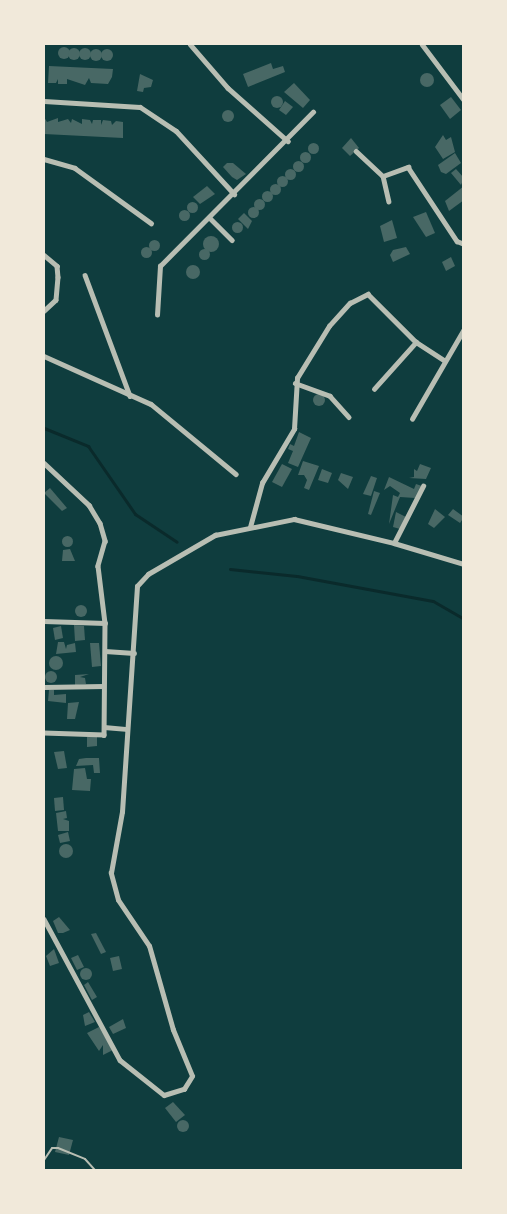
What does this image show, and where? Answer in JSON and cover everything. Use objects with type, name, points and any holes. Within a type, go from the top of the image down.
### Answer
[{"type":"street","points":[[189,44],[228,88],[288,141]]},
{"type":"street","points":[[422,44],[464,100]]},
{"type":"street","points":[[44,101],[140,107],[176,130],[234,194]]},
{"type":"street","points":[[158,315],[160,266],[288,141],[313,112]]},
{"type":"street","points":[[357,151],[383,176],[389,201]]},
{"type":"street","points":[[44,159],[75,168],[151,223]]},
{"type":"street","points":[[383,176],[408,167],[457,242],[464,244]]},
{"type":"street","points":[[210,218],[232,240]]},
{"type":"street","points":[[44,255],[57,266],[58,277],[56,300],[44,311]]},
{"type":"street","points":[[86,275],[130,396]]},
{"type":"street","points":[[250,527],[262,483],[294,429],[295,383],[329,326],[362,294],[368,294],[416,342],[444,360]]},
{"type":"street","points":[[411,419],[464,329]]},
{"type":"street","points":[[374,389],[416,342]]},
{"type":"street","points":[[44,356],[87,372],[108,388],[130,396],[170,418],[236,474]]},
{"type":"street","points":[[295,383],[330,396],[349,417]]},
{"type":"street","points":[[44,463],[89,505],[100,522],[105,541],[98,566],[105,623],[104,735],[44,732]]},
{"type":"street","points":[[394,543],[423,486]]},
{"type":"street","points":[[44,919],[120,1060],[164,1095],[184,1089],[192,1076],[173,1030],[149,946],[118,900],[112,882],[111,864],[122,812],[125,729],[134,653],[135,595],[141,580],[215,535],[294,519],[394,543],[464,564]]},
{"type":"street","points":[[44,621],[105,623]]},
{"type":"street","points":[[105,651],[134,653]]},
{"type":"street","points":[[44,687],[103,686]]},
{"type":"street","points":[[104,727],[125,729]]},
{"type":"lane","points":[[44,1160],[52,1148],[58,1148],[85,1159],[95,1170]]},
{"type":"building","points":[[66,47],[70,53],[66,59],[62,59],[58,51]]},
{"type":"building","points":[[74,48],[80,54],[74,60],[68,54]]},
{"type":"building","points":[[87,48],[91,54],[87,60],[83,60],[79,52]]},
{"type":"building","points":[[98,49],[102,55],[98,61],[94,61],[90,53]]},
{"type":"building","points":[[107,49],[113,55],[107,61],[101,55]]},
{"type":"building","points":[[271,63],[273,69],[283,66],[285,72],[248,87],[243,74]]},
{"type":"building","points":[[49,66],[113,69],[108,84],[91,83],[89,78],[85,85],[67,79],[67,84],[58,84],[58,79],[56,83],[48,83]]},
{"type":"building","points":[[424,73],[430,73],[434,80],[430,87],[424,87],[420,83],[420,77]]},
{"type":"building","points":[[140,74],[153,80],[151,87],[144,88],[143,92],[137,91]]},
{"type":"building","points":[[294,83],[310,100],[303,108],[284,92]]},
{"type":"building","points":[[277,96],[283,102],[277,108],[271,102]]},
{"type":"building","points":[[451,97],[461,110],[450,119],[440,105]]},
{"type":"building","points":[[285,101],[293,107],[286,115],[279,110]]},
{"type":"building","points":[[230,110],[233,111],[233,121],[226,122],[223,121],[222,114],[223,111]]},
{"type":"building","points":[[44,117],[47,122],[58,118],[58,122],[68,119],[71,123],[72,119],[82,124],[82,119],[90,120],[92,124],[93,120],[101,120],[101,125],[103,120],[111,121],[112,125],[116,121],[123,122],[123,138],[44,134]]},
{"type":"building","points":[[443,135],[446,140],[451,137],[455,152],[443,159],[435,147]]},
{"type":"building","points":[[351,138],[359,148],[350,156],[342,148]]},
{"type":"building","points":[[313,142],[319,148],[313,154],[307,148]]},
{"type":"building","points":[[305,151],[311,157],[305,163],[299,157]]},
{"type":"building","points":[[455,153],[461,163],[446,174],[441,172],[438,165]]},
{"type":"building","points":[[298,160],[304,166],[298,172],[292,166]]},
{"type":"building","points":[[227,163],[233,163],[246,174],[237,180],[223,167]]},
{"type":"building","points":[[290,168],[296,174],[290,180],[284,174]]},
{"type":"building","points":[[456,169],[464,178],[461,185],[451,173]]},
{"type":"building","points":[[282,175],[288,181],[282,187],[276,181]]},
{"type":"building","points":[[275,183],[281,189],[275,195],[269,189]]},
{"type":"building","points":[[207,186],[215,194],[200,204],[193,197]]},
{"type":"building","points":[[464,186],[464,200],[449,211],[445,201]]},
{"type":"building","points":[[267,190],[273,196],[267,202],[261,196]]},
{"type":"building","points":[[259,198],[265,204],[259,210],[253,204]]},
{"type":"building","points":[[192,201],[198,207],[192,213],[186,207]]},
{"type":"building","points":[[253,206],[259,212],[253,218],[247,212]]},
{"type":"building","points":[[184,210],[188,211],[188,219],[184,220],[180,219],[179,215],[180,211]]},
{"type":"building","points":[[426,212],[435,233],[426,237],[413,217]]},
{"type":"building","points":[[244,213],[252,221],[248,229],[238,219]]},
{"type":"building","points":[[392,220],[397,238],[384,242],[380,226]]},
{"type":"building","points":[[237,221],[243,227],[237,233],[231,227]]},
{"type":"building","points":[[211,236],[219,244],[211,252],[203,244]]},
{"type":"building","points":[[154,239],[160,245],[154,251],[148,245]]},
{"type":"building","points":[[146,246],[152,252],[146,258],[140,252]]},
{"type":"building","points":[[406,247],[410,254],[393,262],[390,255],[393,250]]},
{"type":"building","points":[[204,248],[210,254],[204,260],[198,254]]},
{"type":"building","points":[[451,257],[455,266],[446,271],[442,262]]},
{"type":"building","points":[[193,265],[198,267],[200,272],[198,277],[193,279],[188,277],[186,272],[188,267]]},
{"type":"building","points":[[319,394],[325,400],[319,406],[313,400]]},
{"type":"building","points":[[299,432],[311,438],[298,467],[288,463],[293,451],[288,449],[290,444],[294,446]]},
{"type":"building","points":[[303,461],[319,466],[309,490],[304,488],[307,480],[304,475],[298,475]]},
{"type":"building","points":[[282,464],[292,469],[282,487],[272,482]]},
{"type":"building","points":[[420,464],[431,468],[426,479],[409,478],[414,477],[414,469],[417,471]]},
{"type":"building","points":[[322,469],[332,473],[328,483],[318,480]]},
{"type":"building","points":[[341,473],[353,477],[348,489],[338,480]]},
{"type":"building","points":[[371,476],[377,478],[371,496],[363,494]]},
{"type":"building","points":[[389,477],[414,489],[416,484],[422,486],[415,498],[400,497],[389,524],[393,495],[398,497],[400,493],[390,486],[384,490]]},
{"type":"building","points":[[50,488],[67,508],[62,511],[44,493]]},
{"type":"building","points":[[374,491],[380,493],[371,515],[368,514]]},
{"type":"building","points":[[435,509],[445,517],[434,528],[428,524]]},
{"type":"building","points":[[453,509],[464,517],[460,523],[448,515]]},
{"type":"building","points":[[396,512],[406,517],[400,529],[393,527]]},
{"type":"building","points":[[67,536],[71,537],[71,545],[67,546],[63,545],[62,541],[63,537]]},
{"type":"building","points":[[70,549],[75,561],[62,561],[63,550]]},
{"type":"building","points":[[83,605],[87,611],[83,617],[79,617],[75,609]]},
{"type":"building","points":[[74,625],[84,626],[85,640],[75,641]]},
{"type":"building","points":[[61,626],[63,638],[55,640],[53,628]]},
{"type":"building","points":[[58,642],[64,642],[66,649],[67,645],[75,643],[76,652],[56,654]]},
{"type":"building","points":[[90,643],[99,643],[101,666],[92,667]]},
{"type":"building","points":[[56,656],[61,658],[63,663],[61,668],[56,670],[51,668],[49,663],[51,658]]},
{"type":"building","points":[[53,671],[57,677],[53,683],[49,683],[45,675]]},
{"type":"building","points":[[89,674],[80,677],[85,678],[86,684],[75,685],[75,675]]},
{"type":"building","points":[[49,690],[54,690],[54,695],[66,694],[66,703],[48,701]]},
{"type":"building","points":[[79,702],[75,719],[67,719],[68,703]]},
{"type":"building","points":[[97,736],[97,746],[87,747],[87,737]]},
{"type":"building","points":[[64,751],[67,768],[58,769],[54,752]]},
{"type":"building","points":[[99,758],[100,773],[94,773],[93,765],[76,766],[79,759]]},
{"type":"building","points":[[85,768],[87,779],[91,779],[90,791],[72,790],[74,769]]},
{"type":"building","points":[[63,797],[64,810],[55,811],[54,798]]},
{"type":"building","points":[[66,811],[67,818],[63,819],[69,821],[69,831],[58,831],[56,813]]},
{"type":"building","points":[[68,832],[70,841],[60,843],[58,835]]},
{"type":"building","points":[[66,844],[71,846],[73,851],[71,856],[66,858],[61,856],[59,851],[61,846]]},
{"type":"building","points":[[59,917],[70,930],[58,933],[53,921]]},
{"type":"building","points":[[96,933],[106,952],[101,954],[91,934]]},
{"type":"building","points":[[54,949],[59,963],[50,966],[46,956]]},
{"type":"building","points":[[78,955],[84,967],[77,970],[71,958]]},
{"type":"building","points":[[119,956],[122,969],[113,971],[110,958]]},
{"type":"building","points":[[86,968],[92,974],[86,980],[80,974]]},
{"type":"building","points":[[88,982],[97,997],[92,1000],[84,985]]},
{"type":"building","points":[[89,1012],[95,1022],[85,1026],[83,1015]]},
{"type":"building","points":[[123,1019],[126,1028],[113,1034],[109,1027]]},
{"type":"building","points":[[99,1027],[113,1050],[103,1055],[103,1045],[99,1051],[87,1033]]},
{"type":"building","points":[[173,1102],[185,1115],[176,1122],[165,1108]]},
{"type":"building","points":[[183,1120],[189,1126],[183,1132],[177,1126]]},
{"type":"building","points":[[59,1137],[73,1140],[69,1155],[55,1152]]},
{"type":"waterway","points":[[44,428],[88,446],[135,514],[177,542]]},
{"type":"waterway","points":[[230,569],[297,576],[433,601],[464,619]]}]
